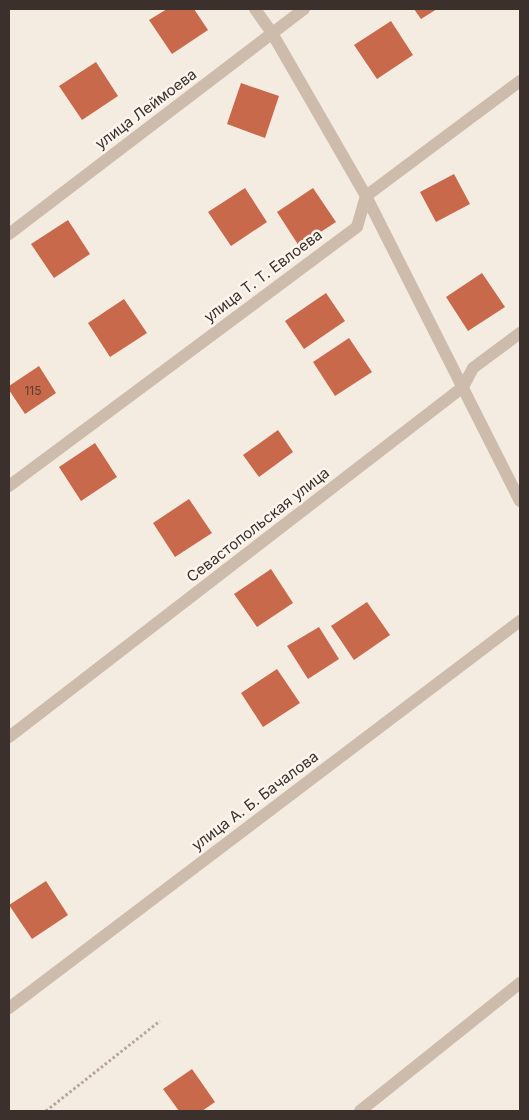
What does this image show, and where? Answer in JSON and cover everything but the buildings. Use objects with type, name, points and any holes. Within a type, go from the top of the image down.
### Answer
[{"type":"street","points":[[255,9],[272,33],[366,196],[520,501]]},
{"type":"street","name":"улица Леймоева","points":[[9,234],[304,9]]},
{"type":"street","points":[[366,196],[520,81]]},
{"type":"street","name":"улица Т. Т. Евлоева","points":[[9,486],[357,227],[366,196]]},
{"type":"street","name":"Севастопольская улица","points":[[9,737],[462,387],[473,368],[520,333]]},
{"type":"street","name":"улица А. Б. Бачалова","points":[[9,1008],[520,621]]},
{"type":"street","points":[[360,1111],[520,983]]},
{"type":"path","points":[[46,1111],[160,1021]]}]
